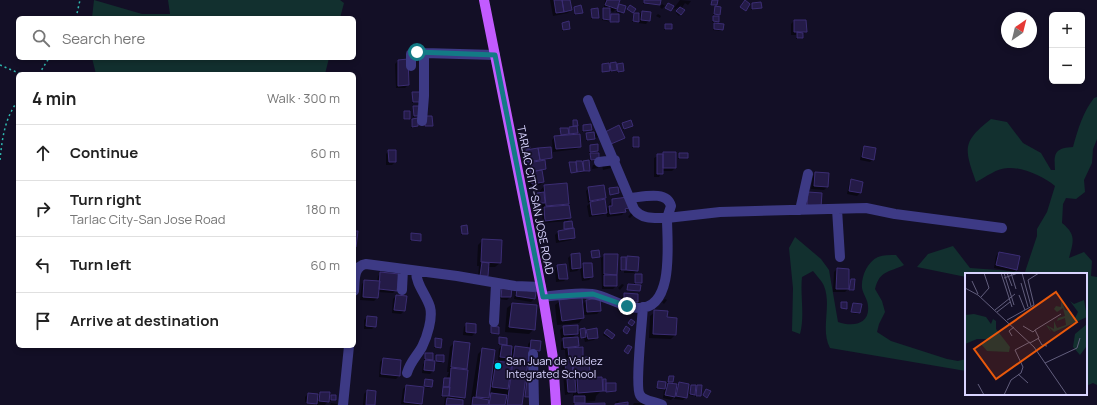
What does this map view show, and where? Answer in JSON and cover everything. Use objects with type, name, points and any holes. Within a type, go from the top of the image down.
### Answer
[{"type":"main road","name":"TARLAC CITY-SAN JOSE ROAD","points":[[484,0],[543,297],[554,364],[556,405]]},
{"type":"street","points":[[411,66],[410,58],[412,53],[424,52],[495,55]]},
{"type":"street","points":[[422,121],[424,96],[424,52]]},
{"type":"street","points":[[588,100],[615,160],[634,209],[639,215],[648,218],[667,218],[705,213],[870,209],[895,214],[1002,228]]},
{"type":"street","points":[[599,162],[615,160]]},
{"type":"street","points":[[800,210],[808,174]]},
{"type":"street","points":[[543,297],[593,294],[627,306],[643,307],[657,300],[663,290],[666,262],[667,218],[671,206],[665,198],[657,196],[630,198]]},
{"type":"street","points":[[837,209],[840,257]]},
{"type":"street","points":[[356,272],[361,265],[366,264],[416,270],[496,284],[541,286]]},
{"type":"street","points":[[402,290],[403,269]]},
{"type":"street","points":[[407,373],[410,363],[424,342],[431,314],[428,300],[416,280],[416,270]]},
{"type":"street","points":[[494,322],[496,284]]},
{"type":"street","points":[[643,307],[637,388],[640,396],[662,405]]},
{"type":"street","points":[[343,405],[349,348]]},
{"type":"street","points":[[533,354],[534,405]]},
{"type":"path","points":[[76,16],[80,0]]},
{"type":"path","points":[[40,72],[49,60]]},
{"type":"path","points":[[0,65],[16,72]]},
{"type":"path","points":[[0,160],[2,140],[11,110],[16,104]]},
{"type":"green space","points":[[94,0],[142,14],[170,14],[168,0],[340,0],[344,3],[341,16],[92,16]]},
{"type":"green space","points":[[92,60],[328,60],[326,72],[96,72]]},
{"type":"green space","points":[[1097,97],[1097,139],[1093,149],[1092,163],[1084,180],[1085,192],[1076,199],[1066,198],[1063,204],[1062,223],[1070,231],[1073,239],[1069,258],[1084,252],[1092,261],[1091,276],[1097,277],[1097,385],[1093,383],[1087,386],[1087,273],[965,273],[965,277],[917,267],[928,254],[953,246],[970,268],[1025,272],[1037,236],[1037,229],[1047,212],[1055,186],[1033,173],[1014,168],[1000,169],[976,182],[969,161],[968,146],[970,140],[991,119],[1007,122],[1023,143],[1041,153],[1051,170],[1055,170],[1056,153],[1059,150],[1073,147],[1084,115],[1094,98]]},
{"type":"green space","points":[[795,237],[821,259],[829,270],[838,322],[843,324],[859,323],[866,317],[868,312],[868,304],[862,284],[866,270],[871,262],[874,259],[884,255],[896,255],[904,265],[882,275],[879,278],[875,289],[882,301],[885,312],[877,332],[891,341],[947,359],[958,361],[965,359],[965,371],[830,348],[826,333],[826,294],[823,284],[813,271],[802,277],[802,320],[800,334],[792,331],[793,288],[789,248]]},
{"type":"building","points":[[554,0],[562,0],[564,12],[556,13]]},
{"type":"building","points":[[562,0],[570,0],[572,10],[564,12]]},
{"type":"building","points":[[607,0],[620,0],[617,9],[605,5]]},
{"type":"building","points":[[644,0],[661,0],[660,5],[644,3]]},
{"type":"building","points":[[712,0],[718,0],[717,5],[711,5]]},
{"type":"building","points":[[745,0],[750,4],[746,11],[740,7]]},
{"type":"building","points":[[761,2],[762,8],[752,9],[752,3]]},
{"type":"building","points":[[668,3],[674,6],[671,11],[665,8]]},
{"type":"building","points":[[619,4],[626,6],[624,13],[617,11]]},
{"type":"building","points":[[581,5],[583,13],[575,14],[574,7]]},
{"type":"building","points":[[630,5],[636,9],[633,13],[627,9]]},
{"type":"building","points":[[715,6],[721,7],[720,15],[714,14]]},
{"type":"building","points":[[680,7],[685,10],[681,15],[676,11]]},
{"type":"building","points":[[598,8],[599,18],[592,18],[591,9]]},
{"type":"building","points":[[603,8],[610,8],[610,20],[603,19]]},
{"type":"building","points":[[642,11],[651,12],[650,21],[641,20]]},
{"type":"building","points":[[634,13],[639,13],[639,22],[633,21]]},
{"type":"building","points":[[611,14],[619,14],[619,22],[610,22]]},
{"type":"building","points":[[713,16],[719,16],[719,22],[713,21]]},
{"type":"building","points":[[794,20],[806,20],[807,32],[794,32]]},
{"type":"building","points":[[569,21],[570,29],[563,30],[562,23]]},
{"type":"building","points":[[714,23],[724,24],[723,30],[714,29]]},
{"type":"building","points":[[665,24],[672,24],[672,29],[665,29]]},
{"type":"building","points":[[797,32],[803,33],[803,38],[797,38]]},
{"type":"building","points":[[408,59],[409,85],[398,86],[398,60]]},
{"type":"building","points":[[616,62],[617,70],[611,71],[610,63]]},
{"type":"building","points":[[609,63],[610,71],[602,72],[602,64]]},
{"type":"building","points":[[623,63],[624,71],[618,72],[617,64]]},
{"type":"building","points":[[412,92],[420,92],[421,102],[413,102]]},
{"type":"building","points":[[413,106],[421,106],[421,116],[414,116]]},
{"type":"building","points":[[404,111],[410,111],[410,119],[404,119]]},
{"type":"building","points":[[425,116],[432,116],[433,126],[425,126]]},
{"type":"building","points":[[418,118],[418,126],[412,127],[412,119]]},
{"type":"building","points":[[573,120],[577,120],[578,126],[573,126]]},
{"type":"building","points":[[631,120],[633,126],[624,129],[622,123]]},
{"type":"building","points":[[591,124],[592,130],[583,131],[583,125]]},
{"type":"building","points":[[619,125],[625,138],[611,144],[605,132]]},
{"type":"building","points":[[577,126],[578,133],[569,134],[569,127]]},
{"type":"building","points":[[560,128],[568,128],[569,134],[561,135]]},
{"type":"building","points":[[594,132],[595,139],[587,140],[586,133]]},
{"type":"building","points":[[580,134],[581,147],[556,149],[554,136]]},
{"type":"building","points":[[633,137],[639,137],[639,147],[633,147]]},
{"type":"building","points":[[529,141],[530,148],[524,149],[523,142]]},
{"type":"building","points":[[598,144],[598,151],[590,152],[590,145]]},
{"type":"building","points":[[864,146],[876,148],[874,160],[862,157]]},
{"type":"building","points":[[551,147],[552,158],[540,160],[538,148]]},
{"type":"building","points":[[538,148],[540,160],[527,162],[526,150]]},
{"type":"building","points":[[388,150],[396,150],[396,162],[389,162]]},
{"type":"building","points":[[663,152],[676,152],[676,168],[663,168]]},
{"type":"building","points":[[590,153],[599,153],[599,159],[591,160]]},
{"type":"building","points":[[679,153],[688,153],[688,158],[679,158]]},
{"type":"building","points":[[657,154],[663,154],[663,174],[657,174]]},
{"type":"building","points":[[545,160],[546,169],[530,172],[528,163]]},
{"type":"building","points":[[589,160],[590,171],[584,171],[583,161]]},
{"type":"building","points":[[576,161],[582,161],[584,171],[577,172]]},
{"type":"building","points":[[569,162],[576,162],[577,172],[571,173]]},
{"type":"building","points":[[542,170],[544,182],[532,184],[530,172]]},
{"type":"building","points":[[815,172],[829,173],[828,187],[814,186]]},
{"type":"building","points":[[851,179],[863,182],[861,193],[849,191]]},
{"type":"building","points":[[567,183],[569,204],[546,206],[544,185]]},
{"type":"building","points":[[604,185],[606,198],[590,201],[588,187]]},
{"type":"building","points":[[618,187],[619,193],[610,195],[609,188]]},
{"type":"building","points":[[544,192],[545,203],[538,203],[537,193]]},
{"type":"building","points":[[808,192],[822,193],[821,207],[807,205]]},
{"type":"building","points":[[628,197],[629,208],[625,209],[626,212],[610,214],[609,206],[612,206],[612,199]]},
{"type":"building","points":[[605,199],[607,213],[592,215],[590,202]]},
{"type":"building","points":[[569,205],[571,218],[545,221],[544,207]]},
{"type":"building","points":[[572,221],[573,228],[564,229],[564,222]]},
{"type":"building","points":[[467,225],[468,234],[462,234],[461,226]]},
{"type":"building","points":[[574,228],[575,238],[559,240],[558,231]]},
{"type":"building","points":[[356,231],[358,231],[356,247]]},
{"type":"building","points":[[411,233],[421,234],[421,241],[411,240]]},
{"type":"building","points":[[482,239],[502,240],[501,263],[481,262]]},
{"type":"building","points":[[599,250],[600,257],[592,258],[591,251]]},
{"type":"building","points":[[999,252],[1020,256],[1017,270],[996,265]]},
{"type":"building","points":[[580,253],[581,268],[572,269],[571,254]]},
{"type":"building","points":[[604,254],[618,254],[617,275],[604,274]]},
{"type":"building","points":[[627,256],[639,257],[638,271],[626,270]]},
{"type":"building","points":[[621,257],[626,257],[626,270],[621,270]]},
{"type":"building","points":[[482,262],[489,263],[488,276],[480,276]]},
{"type":"building","points":[[583,263],[592,263],[593,277],[584,278]]},
{"type":"building","points":[[566,264],[568,279],[559,279],[557,265]]},
{"type":"building","points":[[837,268],[849,269],[849,289],[836,289]]},
{"type":"building","points":[[380,272],[399,274],[397,291],[379,289]]},
{"type":"building","points":[[635,274],[642,274],[642,283],[635,283]]},
{"type":"building","points":[[604,275],[617,275],[617,286],[604,286]]},
{"type":"building","points":[[851,279],[855,279],[854,290],[849,290]]},
{"type":"building","points":[[364,280],[380,281],[378,298],[363,297]]},
{"type":"building","points":[[628,284],[641,285],[640,291],[627,290]]},
{"type":"building","points":[[502,287],[512,287],[511,297],[501,297]]},
{"type":"building","points":[[517,289],[536,292],[535,299],[516,296]]},
{"type":"building","points":[[624,293],[638,294],[638,302],[624,301]]},
{"type":"building","points":[[396,295],[407,296],[405,311],[394,310]]},
{"type":"building","points":[[582,297],[584,318],[562,321],[559,300]]},
{"type":"building","points":[[600,298],[601,311],[587,312],[586,300]]},
{"type":"building","points":[[841,302],[847,302],[847,309],[841,308]]},
{"type":"building","points":[[512,303],[537,305],[535,330],[509,327]]},
{"type":"building","points":[[853,303],[862,304],[860,313],[851,312]]},
{"type":"building","points":[[654,310],[668,311],[667,317],[677,318],[676,335],[653,334]]},
{"type":"building","points":[[367,316],[377,317],[376,327],[366,326]]},
{"type":"building","points":[[631,319],[635,322],[632,326],[628,323]]},
{"type":"building","points":[[466,323],[476,324],[476,333],[466,332]]},
{"type":"building","points":[[578,325],[578,334],[564,335],[563,326]]},
{"type":"building","points":[[491,326],[499,327],[499,334],[491,333]]},
{"type":"building","points":[[626,326],[630,329],[627,334],[623,331]]},
{"type":"building","points":[[585,328],[586,337],[581,338],[580,329]]},
{"type":"building","points":[[597,328],[598,338],[588,339],[586,330]]},
{"type":"building","points":[[607,329],[615,335],[612,339],[604,333]]},
{"type":"building","points":[[499,337],[507,338],[507,345],[499,344]]},
{"type":"building","points":[[578,337],[579,346],[564,348],[563,338]]},
{"type":"building","points":[[435,338],[442,339],[441,348],[435,347]]},
{"type":"building","points":[[531,340],[541,341],[540,351],[530,350]]},
{"type":"building","points":[[454,341],[470,343],[467,369],[451,367]]},
{"type":"building","points":[[502,345],[512,346],[511,358],[500,357]]},
{"type":"building","points":[[628,345],[632,347],[628,354],[624,351]]},
{"type":"building","points":[[515,346],[530,348],[522,405],[507,405]]},
{"type":"building","points":[[583,347],[583,357],[569,358],[568,348]]},
{"type":"building","points":[[482,348],[495,350],[489,398],[476,397]]},
{"type":"building","points":[[425,353],[433,353],[433,360],[425,359]]},
{"type":"building","points":[[436,355],[444,355],[444,362],[436,361]]},
{"type":"building","points":[[589,357],[590,375],[574,376],[573,358]]},
{"type":"building","points":[[383,358],[401,360],[400,376],[381,374]]},
{"type":"building","points":[[425,360],[435,361],[434,371],[424,370]]},
{"type":"building","points":[[565,360],[572,360],[573,378],[566,379]]},
{"type":"building","points":[[496,361],[512,363],[508,389],[492,387]]},
{"type":"building","points":[[451,368],[468,370],[465,398],[449,396]]},
{"type":"building","points":[[669,376],[674,376],[673,382],[668,382]]},
{"type":"building","points":[[602,377],[603,391],[578,393],[577,378]]},
{"type":"building","points":[[444,378],[450,378],[449,387],[443,387]]},
{"type":"building","points":[[425,379],[433,380],[432,387],[424,386]]},
{"type":"building","points":[[567,379],[575,379],[576,392],[568,392]]},
{"type":"building","points":[[603,379],[606,379],[606,391],[603,391]]},
{"type":"building","points":[[527,380],[532,380],[530,397],[525,397]]},
{"type":"building","points":[[658,381],[666,382],[665,389],[657,388]]},
{"type":"building","points":[[679,382],[689,384],[687,398],[676,396]]},
{"type":"building","points":[[606,383],[616,383],[616,391],[606,392]]},
{"type":"building","points":[[668,383],[677,384],[675,397],[665,395]]},
{"type":"building","points":[[406,385],[424,387],[422,404],[404,402]]},
{"type":"building","points":[[691,385],[696,385],[695,395],[690,394]]},
{"type":"building","points":[[697,385],[702,385],[701,396],[696,396]]},
{"type":"building","points":[[443,387],[450,387],[449,396],[442,396]]},
{"type":"building","points":[[706,389],[711,391],[707,398],[703,395]]},
{"type":"building","points":[[367,390],[376,391],[375,405],[366,405]]},
{"type":"building","points":[[320,392],[330,392],[329,402],[319,401]]},
{"type":"building","points":[[308,393],[318,394],[317,404],[307,403]]},
{"type":"building","points":[[491,393],[507,395],[505,405],[489,405]]},
{"type":"building","points":[[331,395],[336,395],[336,400],[331,400]]},
{"type":"building","points":[[574,396],[585,396],[585,403],[574,403]]},
{"type":"building","points":[[473,397],[489,400],[488,405],[472,405]]},
{"type":"building","points":[[447,398],[463,400],[463,405],[446,405]]},
{"type":"building","points":[[628,402],[628,405],[615,405],[615,404]]},
{"type":"building","points":[[605,403],[605,405],[575,405],[575,404]]},
{"type":"place","name":"San Juan de Valdez Integrated School","points":[[498,366]]},
{"type":"route","points":[[417,52],[495,55],[543,297],[586,293],[598,295],[627,306]]}]
